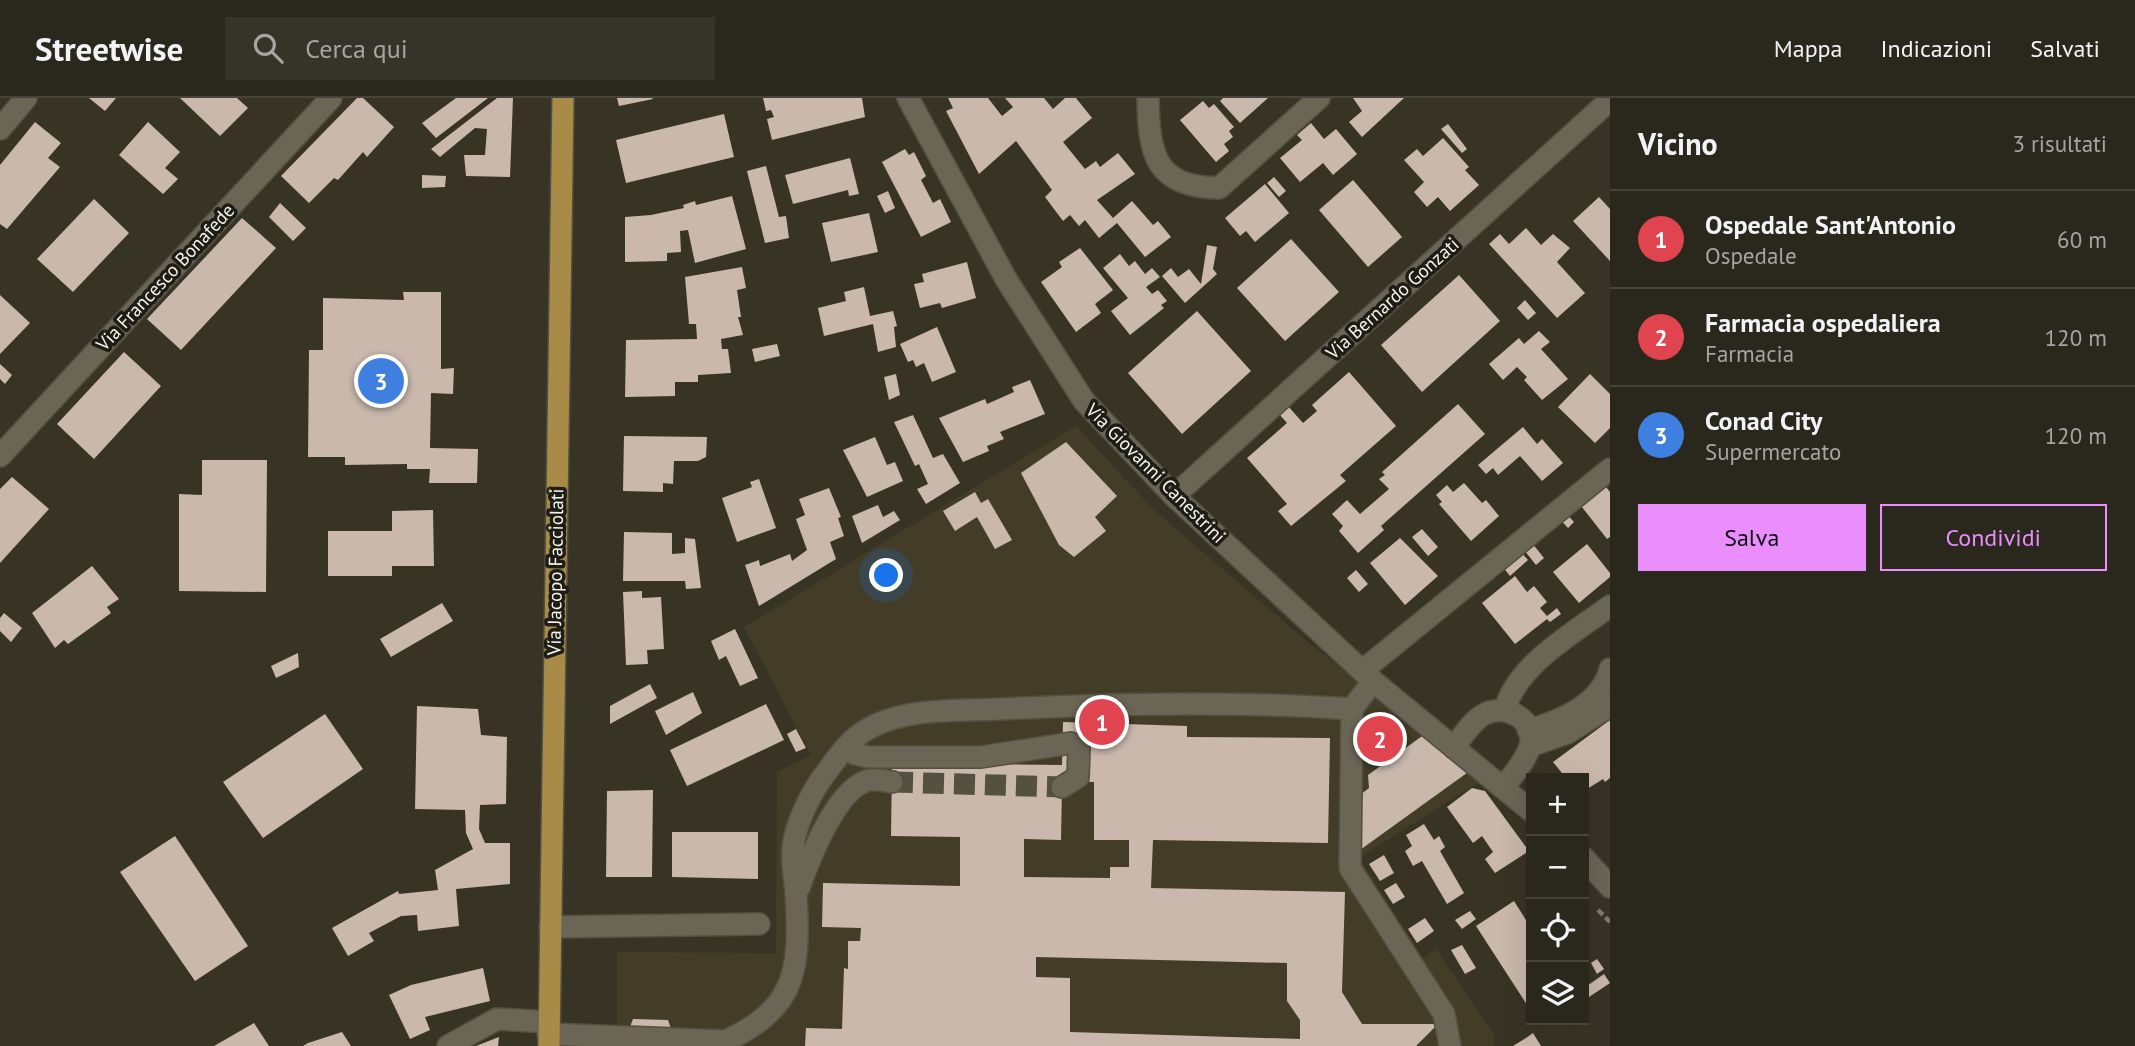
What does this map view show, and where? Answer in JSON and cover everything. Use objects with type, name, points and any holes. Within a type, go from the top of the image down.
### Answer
[{"type":"main road","name":"Via Jacopo Facciolati","points":[[549,1034],[563,98]]},
{"type":"street","points":[[0,129],[26,98]]},
{"type":"street","name":"Via Francesco Bonafede","points":[[0,456],[331,98]]},
{"type":"street","points":[[1148,98],[1153,152],[1171,180],[1192,188],[1219,188],[1319,98]]},
{"type":"street","name":"Via Bernardo Gonzati","points":[[1174,496],[1610,100]]},
{"type":"street","name":"Via Giovanni Canestrini","points":[[917,102],[977,229],[1048,349],[1084,401],[1174,496],[1367,676],[1526,807]]},
{"type":"street","points":[[1450,1046],[1444,1014],[1350,868],[1352,709],[1367,676],[1610,468]]},
{"type":"street","points":[[1505,710],[1510,691],[1522,674],[1610,606]]},
{"type":"street","points":[[1503,788],[1529,738],[1576,711],[1608,678],[1610,669]]},
{"type":"street","points":[[449,1046],[497,1019],[549,1034],[679,1042],[734,1042],[772,1010],[793,977],[799,949],[793,847],[807,806],[821,779],[847,746],[867,729],[895,717],[1168,702],[1265,703],[1352,709]]},
{"type":"street","points":[[1529,738],[1567,733],[1610,706]]},
{"type":"street","points":[[1454,748],[1483,715],[1505,710],[1517,715],[1529,738]]},
{"type":"street","points":[[847,746],[855,754],[868,757],[981,757],[1071,743],[1079,748],[1078,777],[1062,787]]},
{"type":"street","points":[[796,896],[818,838],[853,791],[869,780],[892,782]]},
{"type":"street","points":[[1589,864],[1610,887]]},
{"type":"street","points":[[550,927],[759,924]]},
{"type":"shaded area","points":[[1076,426],[1153,509],[1304,639],[1484,779],[1359,858],[1423,958],[1436,949],[1494,1035],[1494,1046],[617,1046],[617,952],[776,953],[777,772],[811,755],[744,627]]},
{"type":"building","points":[[89,98],[116,98],[105,111]]},
{"type":"building","points":[[180,98],[237,98],[248,108],[220,136]]},
{"type":"building","points":[[357,98],[363,98],[394,127],[367,157],[363,152],[338,180],[334,178],[309,203],[281,176]]},
{"type":"building","points":[[456,98],[488,98],[436,138],[422,123]]},
{"type":"building","points":[[497,98],[513,98],[510,177],[466,176],[464,155],[485,155],[487,129],[475,128],[440,157],[431,149]]},
{"type":"building","points":[[617,98],[652,98],[653,99],[619,106]]},
{"type":"building","points":[[763,98],[862,98],[865,117],[772,140],[767,119],[774,117],[771,110],[766,111]]},
{"type":"building","points":[[948,98],[988,98],[1002,116],[1013,107],[1005,98],[1044,98],[1053,109],[1065,98],[1076,98],[1092,118],[1063,142],[1085,169],[1096,161],[1100,167],[1118,153],[1135,174],[1097,200],[1113,218],[1132,201],[1153,225],[1158,221],[1171,237],[1145,257],[1117,223],[1099,238],[1085,220],[1079,226],[1070,215],[1063,221],[1045,197],[1052,190],[1016,141],[979,174],[946,111],[953,108]]},
{"type":"building","points":[[1223,98],[1268,98],[1240,123],[1220,101]]},
{"type":"building","points":[[1353,98],[1404,98],[1362,137],[1349,122],[1362,111]]},
{"type":"building","points":[[1203,101],[1209,108],[1214,104],[1234,127],[1229,131],[1233,137],[1224,144],[1229,151],[1216,162],[1180,120]]},
{"type":"building","points":[[724,114],[734,157],[626,183],[616,140]]},
{"type":"building","points":[[35,122],[61,143],[48,158],[60,167],[7,229],[0,224],[0,165]]},
{"type":"building","points":[[148,122],[180,152],[165,168],[178,179],[163,194],[119,155]]},
{"type":"building","points":[[1311,123],[1324,139],[1336,129],[1357,154],[1333,175],[1323,163],[1300,182],[1280,158],[1302,140],[1297,135]]},
{"type":"building","points":[[1448,124],[1467,149],[1462,153],[1441,129]]},
{"type":"building","points":[[1443,138],[1469,167],[1465,170],[1479,185],[1450,211],[1438,197],[1427,207],[1414,192],[1424,182],[1404,160],[1417,149],[1423,156]]},
{"type":"building","points":[[905,149],[909,155],[914,152],[926,176],[921,180],[933,203],[940,199],[951,222],[921,237],[882,162]]},
{"type":"building","points":[[850,158],[859,194],[849,196],[848,190],[793,204],[785,175]]},
{"type":"building","points":[[766,166],[779,217],[786,216],[789,238],[765,243],[747,171]]},
{"type":"building","points":[[422,175],[446,176],[445,187],[422,188]]},
{"type":"building","points":[[1274,177],[1286,191],[1279,197],[1267,183]]},
{"type":"building","points":[[1353,180],[1402,237],[1368,267],[1319,210]]},
{"type":"building","points":[[1265,184],[1289,213],[1255,242],[1246,231],[1240,236],[1225,218]]},
{"type":"building","points":[[888,191],[895,208],[885,213],[877,196]]},
{"type":"building","points":[[732,196],[746,249],[695,263],[688,230],[680,231],[681,252],[667,253],[667,261],[625,262],[625,217],[651,215],[684,208],[683,205],[695,201],[696,205]]},
{"type":"building","points":[[1599,197],[1610,209],[1610,261],[1573,221]]},
{"type":"building","points":[[94,199],[129,233],[73,292],[37,259]]},
{"type":"building","points":[[280,203],[306,228],[293,241],[269,217]]},
{"type":"building","points":[[869,213],[878,252],[831,262],[822,223]]},
{"type":"building","points":[[242,218],[276,248],[181,350],[147,319]]},
{"type":"building","points":[[1526,228],[1541,245],[1553,234],[1570,248],[1557,262],[1585,293],[1557,318],[1489,244],[1500,234],[1509,244]]},
{"type":"building","points":[[1291,239],[1339,292],[1285,341],[1237,288]]},
{"type":"building","points":[[1207,245],[1217,247],[1213,269],[1217,274],[1185,303],[1162,276],[1171,268],[1178,277],[1189,269],[1201,284]]},
{"type":"building","points":[[1080,248],[1113,290],[1095,304],[1101,313],[1076,332],[1041,282],[1062,267],[1059,262]]},
{"type":"building","points":[[1120,254],[1129,266],[1135,261],[1145,274],[1152,268],[1160,277],[1146,287],[1152,294],[1158,290],[1167,301],[1161,305],[1164,308],[1130,335],[1111,311],[1128,298],[1103,268]]},
{"type":"building","points":[[967,262],[976,298],[942,308],[940,303],[920,308],[914,284],[924,282],[922,274]]},
{"type":"building","points":[[742,267],[746,288],[737,290],[741,317],[738,317],[743,335],[721,339],[722,349],[728,349],[731,373],[698,375],[698,382],[675,382],[675,396],[625,397],[626,340],[697,339],[696,324],[689,324],[685,277]]},
{"type":"building","points":[[1459,275],[1500,321],[1422,392],[1381,345]]},
{"type":"building","points":[[864,287],[870,316],[893,311],[897,326],[894,327],[896,347],[878,352],[873,324],[824,336],[818,308],[846,301],[844,292]]},
{"type":"building","points":[[403,292],[441,292],[441,369],[454,368],[453,394],[431,393],[430,448],[478,449],[477,483],[429,483],[430,469],[407,469],[407,464],[345,465],[345,457],[308,457],[309,350],[323,350],[323,298],[404,300]]},
{"type":"building","points":[[0,295],[30,323],[0,354]]},
{"type":"building","points":[[1525,300],[1536,313],[1528,320],[1517,308]]},
{"type":"building","points":[[1197,311],[1251,371],[1182,434],[1128,373]]},
{"type":"building","points":[[937,327],[956,372],[932,382],[924,363],[916,367],[913,360],[908,362],[900,344]]},
{"type":"building","points":[[1539,331],[1550,342],[1541,349],[1568,379],[1542,400],[1524,380],[1527,377],[1517,367],[1503,380],[1489,364],[1519,338],[1524,344]]},
{"type":"building","points":[[777,344],[780,356],[755,362],[752,349]]},
{"type":"building","points":[[124,352],[161,386],[94,459],[57,424]]},
{"type":"building","points":[[0,364],[12,375],[5,384],[0,379]]},
{"type":"building","points":[[1349,372],[1396,426],[1340,475],[1346,481],[1291,526],[1278,511],[1287,504],[1247,458],[1287,423],[1279,414],[1288,406],[1303,423],[1317,411],[1312,405]]},
{"type":"building","points":[[896,374],[900,395],[889,400],[884,377]]},
{"type":"building","points":[[1590,374],[1610,394],[1610,428],[1595,443],[1558,407]]},
{"type":"building","points":[[1030,380],[1045,414],[1000,432],[1004,439],[987,446],[989,451],[963,462],[939,418],[985,399],[987,404],[1014,392],[1012,387]]},
{"type":"building","points":[[1458,404],[1485,434],[1381,526],[1384,530],[1358,553],[1339,531],[1343,526],[1332,514],[1347,500],[1360,514],[1389,489],[1379,479],[1385,475],[1382,472]]},
{"type":"building","points":[[913,415],[933,458],[943,454],[960,483],[926,504],[917,489],[928,484],[919,464],[915,466],[894,422]]},
{"type":"building","points":[[1523,427],[1537,444],[1542,439],[1563,463],[1542,481],[1520,456],[1498,475],[1493,468],[1486,474],[1478,465]]},
{"type":"building","points":[[624,436],[707,437],[706,457],[698,461],[674,461],[673,484],[663,483],[663,492],[623,491]]},
{"type":"building","points":[[875,437],[887,465],[895,462],[903,481],[867,497],[843,450]]},
{"type":"building","points":[[1066,442],[1117,496],[1095,517],[1106,531],[1074,557],[1059,545],[1021,473]]},
{"type":"building","points":[[202,460],[267,460],[266,592],[179,591],[179,494],[202,495]]},
{"type":"building","points":[[12,477],[49,509],[0,563],[0,489]]},
{"type":"building","points":[[759,479],[776,528],[737,542],[722,498],[752,487],[750,482]]},
{"type":"building","points":[[1464,483],[1482,503],[1486,500],[1499,516],[1471,541],[1439,504],[1442,502],[1436,495],[1447,485],[1453,492]]},
{"type":"building","points":[[1603,483],[1610,492],[1610,537],[1607,539],[1578,502]]},
{"type":"building","points":[[829,488],[841,517],[838,518],[844,536],[830,542],[836,559],[759,606],[745,565],[759,560],[760,566],[790,554],[792,561],[807,550],[796,519],[805,515],[799,499]]},
{"type":"building","points":[[975,492],[981,503],[988,499],[1012,540],[995,549],[977,517],[955,531],[943,511]]},
{"type":"building","points":[[878,505],[883,517],[894,511],[900,520],[862,543],[852,516]]},
{"type":"building","points":[[1562,509],[1574,522],[1568,528],[1556,515]]},
{"type":"building","points":[[433,510],[434,566],[392,566],[392,576],[328,576],[328,531],[392,531],[392,511]]},
{"type":"building","points":[[1422,529],[1438,547],[1428,556],[1412,537]]},
{"type":"building","points":[[624,532],[672,533],[672,554],[685,553],[685,538],[695,539],[701,588],[686,589],[685,581],[623,581]]},
{"type":"building","points":[[1400,538],[1438,576],[1405,605],[1370,563]]},
{"type":"building","points":[[1532,543],[1544,558],[1536,565],[1524,550]]},
{"type":"building","points":[[1587,544],[1610,573],[1610,577],[1579,603],[1553,572]]},
{"type":"building","points":[[1520,551],[1528,560],[1510,576],[1502,566]]},
{"type":"building","points":[[92,566],[119,599],[107,607],[111,613],[68,644],[64,640],[55,648],[32,613]]},
{"type":"building","points":[[1356,570],[1368,584],[1359,592],[1347,578]]},
{"type":"building","points":[[1515,576],[1527,592],[1534,586],[1547,602],[1540,608],[1547,616],[1557,608],[1561,614],[1550,622],[1547,619],[1515,644],[1482,603]]},
{"type":"building","points":[[642,591],[642,598],[661,597],[664,649],[647,650],[648,664],[626,665],[623,592]]},
{"type":"building","points":[[442,603],[453,621],[391,657],[380,639]]},
{"type":"building","points":[[4,613],[22,628],[11,642],[0,631],[0,618]]},
{"type":"building","points":[[735,629],[758,678],[740,686],[726,656],[719,660],[711,641]]},
{"type":"building","points":[[298,653],[299,667],[276,678],[271,666]]},
{"type":"building","points":[[650,684],[657,698],[610,724],[610,706]]},
{"type":"building","points":[[693,692],[702,713],[666,735],[655,711]]},
{"type":"building","points":[[766,704],[784,740],[687,786],[670,750]]},
{"type":"building","points":[[417,706],[478,709],[481,735],[507,737],[506,804],[480,805],[479,829],[485,843],[510,843],[510,884],[456,889],[459,926],[418,931],[417,915],[401,916],[369,933],[374,941],[348,956],[332,928],[398,891],[399,894],[438,890],[435,870],[473,849],[466,833],[465,810],[415,809]]},
{"type":"building","points":[[325,714],[363,769],[263,838],[223,782]]},
{"type":"building","points":[[1610,720],[1610,778],[1605,782],[1603,779],[1589,788],[1589,773],[1562,773],[1553,762]]},
{"type":"building","points":[[1063,722],[1187,726],[1187,737],[1330,738],[1328,843],[1153,840],[1151,888],[1345,892],[1342,992],[1362,1024],[1438,1024],[1416,1046],[805,1046],[806,1028],[842,1029],[844,968],[848,969],[848,941],[860,941],[861,928],[822,927],[823,883],[960,886],[960,837],[891,836],[892,763],[1062,765]],"holes":[[[1094,782],[1094,840],[1129,840],[1129,867],[1110,867],[1110,878],[1024,877],[1024,839],[1061,840],[1062,787]],[[1036,957],[1287,963],[1287,1001],[1300,1020],[1300,1039],[1070,1032],[1070,978],[1036,977]]]},
{"type":"building","points":[[796,729],[806,748],[796,752],[787,734]]},
{"type":"building","points":[[1425,734],[1471,770],[1360,850],[1360,795],[1369,788],[1368,775]]},
{"type":"building","points":[[1472,788],[1485,791],[1526,847],[1526,853],[1495,873],[1485,859],[1493,852],[1482,836],[1473,843],[1447,807]]},
{"type":"building","points":[[653,790],[652,877],[606,877],[607,791]]},
{"type":"building","points":[[1424,824],[1434,840],[1439,836],[1445,847],[1440,851],[1464,893],[1447,904],[1422,861],[1413,866],[1405,851],[1412,846],[1406,835]]},
{"type":"building","points":[[672,832],[758,832],[758,879],[672,877]]},
{"type":"building","points":[[175,836],[248,946],[195,981],[120,872]]},
{"type":"building","points":[[1384,855],[1394,873],[1380,881],[1369,864]]},
{"type":"building","points":[[1396,883],[1405,897],[1393,904],[1384,890]]},
{"type":"building","points":[[1514,901],[1526,920],[1526,1003],[1476,926]]},
{"type":"building","points":[[1470,911],[1476,919],[1462,929],[1455,920]]},
{"type":"building","points":[[1425,918],[1434,931],[1417,943],[1408,929]]},
{"type":"building","points":[[1462,945],[1476,968],[1465,974],[1451,950]]},
{"type":"building","points":[[1597,959],[1604,969],[1597,974],[1591,963]]},
{"type":"building","points":[[483,968],[490,1001],[425,1017],[430,1030],[410,1039],[389,995],[411,985]]},
{"type":"building","points":[[1604,974],[1610,983],[1589,997],[1589,984]]},
{"type":"building","points":[[633,1019],[668,1020],[677,1046],[623,1046]]},
{"type":"building","points":[[254,1023],[269,1046],[214,1046]]},
{"type":"building","points":[[342,1032],[351,1046],[303,1046],[308,1043]]},
{"type":"building","points":[[1533,1033],[1541,1046],[1513,1046],[1526,1038]]},
{"type":"building","points":[[499,1037],[498,1046],[476,1046]]},
{"type":"tunnel","points":[[892,782],[1062,787]]},
{"type":"place","name":"Conad City","points":[[381,381]]},
{"type":"place","name":"Ospedale Sant'Antonio","points":[[1102,722]]},
{"type":"place","name":"Farmacia ospedaliera","points":[[1380,739]]}]
